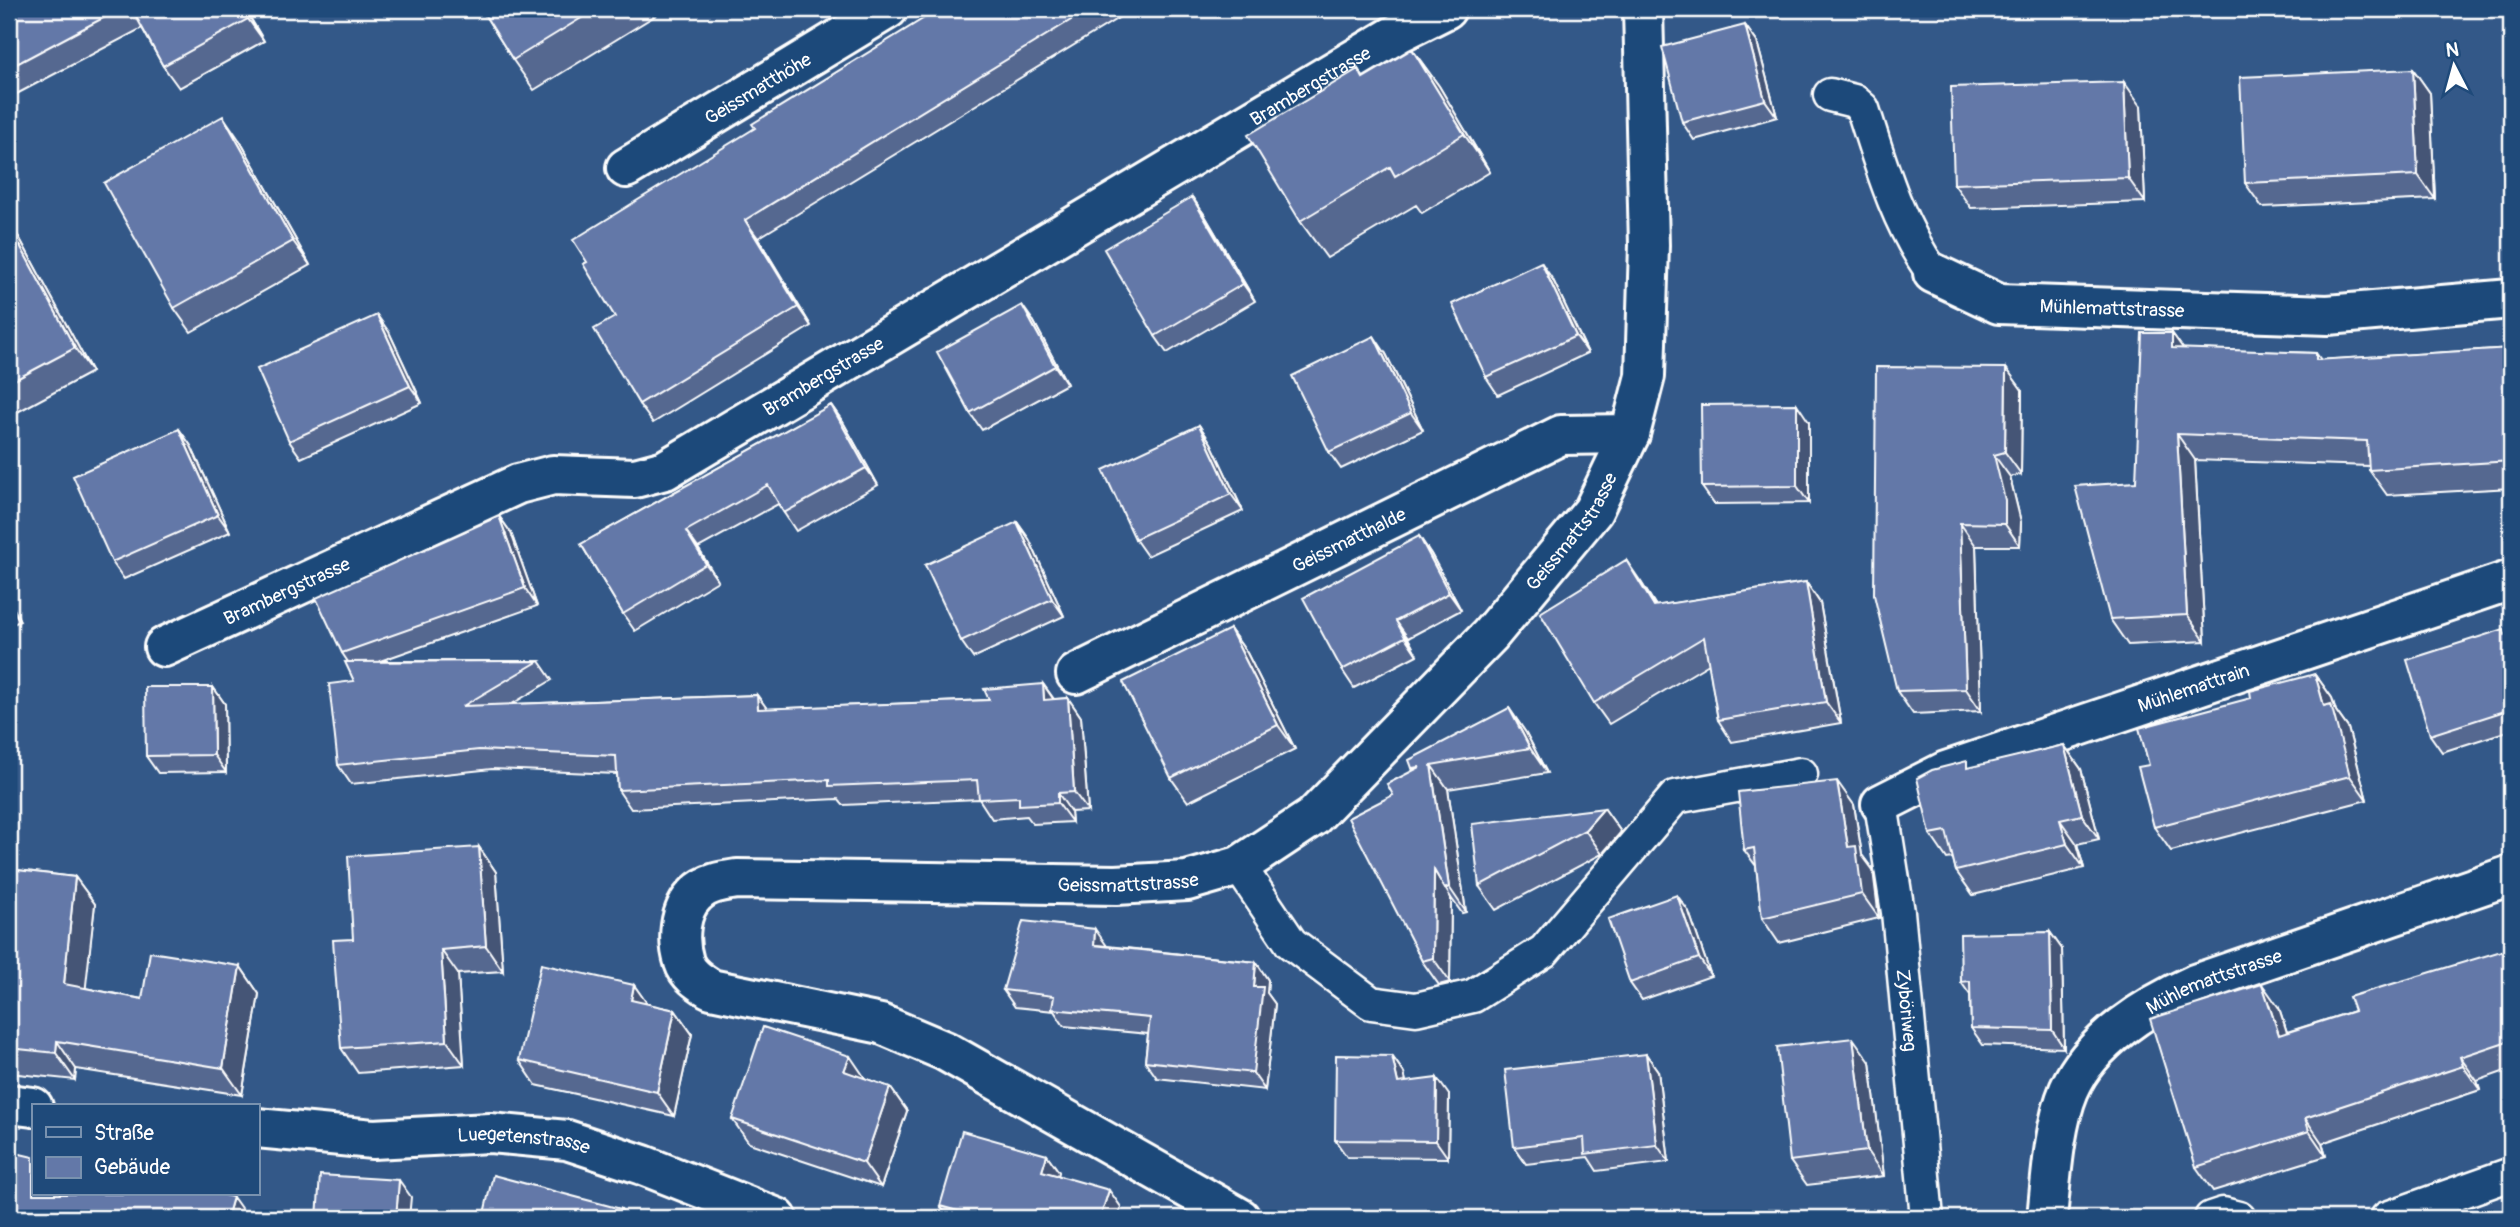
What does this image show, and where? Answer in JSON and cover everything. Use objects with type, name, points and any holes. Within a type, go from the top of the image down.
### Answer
[{"type":"street","name":"Geissmatthöhe","points":[[626,168],[888,9]]},
{"type":"street","name":"Brambergstrasse","points":[[164,647],[518,484],[553,475],[635,478],[665,470],[1400,32],[1447,9]]},
{"type":"street","name":"Geissmattstrasse","points":[[1240,1218],[945,1051],[881,1024],[711,989],[695,979],[684,963],[682,913],[696,893],[714,883],[737,878],[1116,885],[1187,881],[1239,866],[1313,817],[1490,635],[1593,511],[1630,433],[1645,376],[1649,245],[1643,9]]},
{"type":"street","name":"Mühlemattstrasse","points":[[1933,273],[1999,304],[2328,315],[2511,299]]},
{"type":"street","name":"Geissmatthalde","points":[[1076,674],[1562,435],[1630,433]]},
{"type":"street","name":"Mühlemattrain","points":[[1881,804],[1946,771],[2511,580]]},
{"type":"street","name":"Mühlemattstrasse","points":[[2047,1218],[2059,1132],[2068,1091],[2085,1064],[2127,1022],[2160,1000],[2195,984],[2511,875]]},
{"type":"street","points":[[9,1104],[32,1107]]},
{"type":"street","name":"Luegetenstrasse","points":[[259,1128],[373,1139],[490,1133],[567,1140],[643,1165],[777,1218]]},
{"type":"lane","name":"Mühlemattstrasse","points":[[1830,96],[1854,101],[1863,109],[1903,222],[1917,251],[1933,273]]},
{"type":"lane","points":[[1239,866],[1291,943],[1371,1003],[1416,1009],[1473,996],[1544,951],[1675,797],[1801,774]]},
{"type":"lane","name":"Zyböriweg","points":[[1881,804],[1898,912],[1927,1218]]},
{"type":"lane","points":[[2387,1218],[2511,1174]]},
{"type":"lane","points":[[2211,1218],[2223,1214],[2239,1218]]},
{"type":"building","points":[[9,9],[120,9],[9,68]]},
{"type":"building","points":[[132,9],[242,9],[248,19],[163,66]]},
{"type":"building","points":[[481,9],[596,9],[513,60]]},
{"type":"building","points":[[939,9],[1089,9],[745,220],[798,307],[639,404],[594,329],[615,317],[583,264],[587,262],[573,240],[755,128],[752,124]]},
{"type":"building","points":[[1745,25],[1765,100],[1682,122],[1662,47]]},
{"type":"building","points":[[1412,49],[1464,134],[1395,176],[1390,167],[1300,221],[1248,135],[1358,69],[1363,78]]},
{"type":"building","points":[[2509,62],[2511,62],[2511,107]]},
{"type":"building","points":[[2413,69],[2418,175],[2245,183],[2240,77]]},
{"type":"building","points":[[2124,82],[2128,178],[1954,184],[1951,87]]},
{"type":"building","points":[[223,116],[293,241],[174,308],[104,183]]},
{"type":"building","points":[[1192,197],[1243,284],[1155,336],[1104,249]]},
{"type":"building","points":[[9,225],[75,348],[9,383]]},
{"type":"building","points":[[1541,262],[1576,336],[1486,377],[1452,304]]},
{"type":"building","points":[[1022,305],[1055,366],[970,413],[937,352]]},
{"type":"building","points":[[377,315],[410,386],[289,441],[257,369]]},
{"type":"building","points":[[2142,333],[2172,333],[2172,348],[2316,353],[2316,360],[2511,348],[2511,461],[2369,470],[2367,441],[2177,434],[2187,615],[2110,619],[2075,486],[2136,482]]},
{"type":"building","points":[[1374,336],[1411,413],[1329,452],[1292,376]]},
{"type":"building","points":[[1876,367],[2006,368],[2005,452],[1994,455],[2005,500],[2005,524],[1960,523],[1966,689],[1897,691],[1874,595]]},
{"type":"building","points":[[1797,404],[1797,486],[1702,487],[1701,405]]},
{"type":"building","points":[[831,405],[866,468],[784,513],[768,485],[686,531],[706,564],[623,614],[581,544]]},
{"type":"building","points":[[1199,425],[1231,494],[1135,539],[1103,470]]},
{"type":"building","points":[[179,429],[218,515],[112,562],[73,476]]},
{"type":"building","points":[[499,516],[525,588],[342,653],[316,598]]},
{"type":"building","points":[[1017,522],[1052,599],[961,641],[925,565]]},
{"type":"building","points":[[1419,536],[1449,593],[1396,621],[1405,637],[1342,670],[1303,598]]},
{"type":"building","points":[[1626,560],[1654,606],[1806,582],[1826,702],[1718,720],[1704,637],[1594,703],[1540,613]]},
{"type":"building","points":[[1230,629],[1278,725],[1171,778],[1123,682]]},
{"type":"building","points":[[2504,629],[2505,635],[2511,633],[2511,709],[2430,735],[2407,660]]},
{"type":"building","points":[[539,661],[463,706],[757,695],[758,709],[989,700],[984,689],[1043,684],[1044,700],[1068,698],[1074,792],[1058,793],[1058,803],[1019,805],[1019,797],[979,799],[977,780],[829,786],[829,780],[618,790],[616,756],[479,750],[338,765],[329,684],[354,681],[345,662]]},
{"type":"building","points":[[2315,674],[2324,706],[2331,704],[2350,776],[2154,827],[2138,767],[2149,765],[2139,728],[2251,698],[2250,691]]},
{"type":"building","points":[[145,687],[213,687],[214,755],[146,756]]},
{"type":"building","points":[[1509,708],[1530,748],[1431,765],[1449,887],[1445,889],[1434,870],[1433,958],[1422,961],[1348,818],[1393,795],[1387,784],[1420,767],[1412,768],[1409,760]]},
{"type":"building","points":[[2064,745],[2082,815],[2060,820],[2067,844],[1956,871],[1946,831],[1930,834],[1917,778],[1932,770],[1967,761],[1967,768]]},
{"type":"building","points":[[1837,781],[1848,847],[1856,846],[1862,894],[1762,918],[1754,848],[1744,850],[1738,792]]},
{"type":"building","points":[[1604,808],[1585,830],[1479,886],[1472,824]]},
{"type":"building","points":[[479,847],[486,946],[441,950],[447,1041],[341,1048],[333,940],[353,939],[348,856]]},
{"type":"building","points":[[9,869],[75,877],[64,984],[142,999],[150,952],[240,966],[223,1068],[57,1041],[56,1053],[9,1048]]},
{"type":"building","points":[[1677,895],[1699,958],[1630,983],[1608,919]]},
{"type":"building","points":[[1023,921],[1095,929],[1094,945],[1256,962],[1254,987],[1263,987],[1253,1073],[1145,1061],[1150,1018],[1052,1009],[1054,996],[1003,990]]},
{"type":"building","points":[[2050,932],[2052,1030],[1971,1028],[1970,981],[1961,982],[1960,934]]},
{"type":"building","points":[[2511,948],[2511,1040],[2460,1057],[2463,1066],[2305,1118],[2309,1131],[2196,1167],[2150,1019],[2262,984],[2279,1035],[2354,1011],[2349,997]]},
{"type":"building","points":[[541,964],[634,985],[631,1000],[675,1010],[657,1092],[519,1060]]},
{"type":"building","points":[[763,1027],[850,1056],[844,1071],[890,1087],[864,1163],[732,1119]]},
{"type":"building","points":[[1853,1038],[1867,1151],[1790,1161],[1777,1047]]},
{"type":"building","points":[[1646,1054],[1657,1145],[1585,1154],[1584,1138],[1514,1147],[1505,1070]]},
{"type":"building","points":[[1336,1055],[1392,1056],[1398,1083],[1437,1078],[1436,1141],[1335,1140]]},
{"type":"building","points":[[962,1131],[1047,1155],[1042,1171],[1109,1190],[1100,1218],[982,1218],[940,1206]]},
{"type":"building","points":[[16,1153],[32,1157],[32,1196],[233,1197],[227,1218],[9,1218],[9,1183]]},
{"type":"building","points":[[320,1175],[399,1180],[396,1218],[317,1218]]},
{"type":"building","points":[[493,1175],[621,1209],[619,1218],[483,1218]]}]
